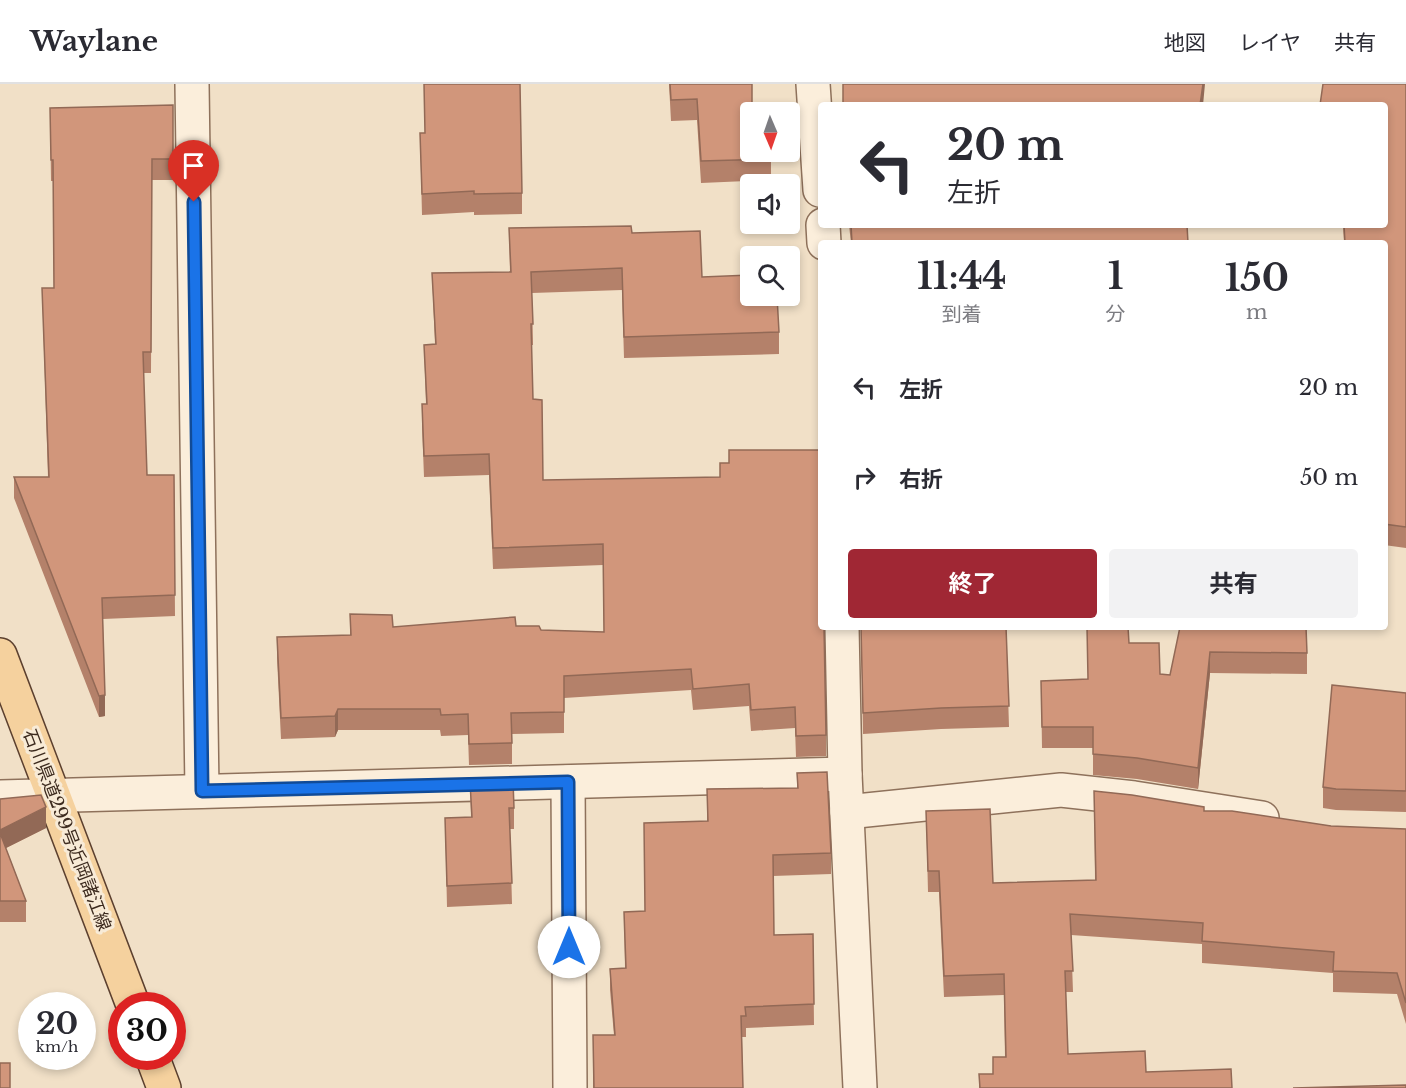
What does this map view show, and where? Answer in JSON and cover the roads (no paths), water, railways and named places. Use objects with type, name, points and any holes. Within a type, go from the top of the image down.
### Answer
[{"type":"main road","name":"石川県道299号近岡諸江線","points":[[0,655],[128,992]]},
{"type":"main road","points":[[157,1070],[164,1088]]},
{"type":"street","points":[[192,84],[202,791]]},
{"type":"street","points":[[813,84],[818,160]]},
{"type":"street","points":[[842,630],[845,774],[860,1088]]},
{"type":"street","points":[[0,797],[845,774]]},
{"type":"street","points":[[568,782],[570,1088]]},
{"type":"street","points":[[847,812],[1061,790],[1134,798],[1287,822]]}]
